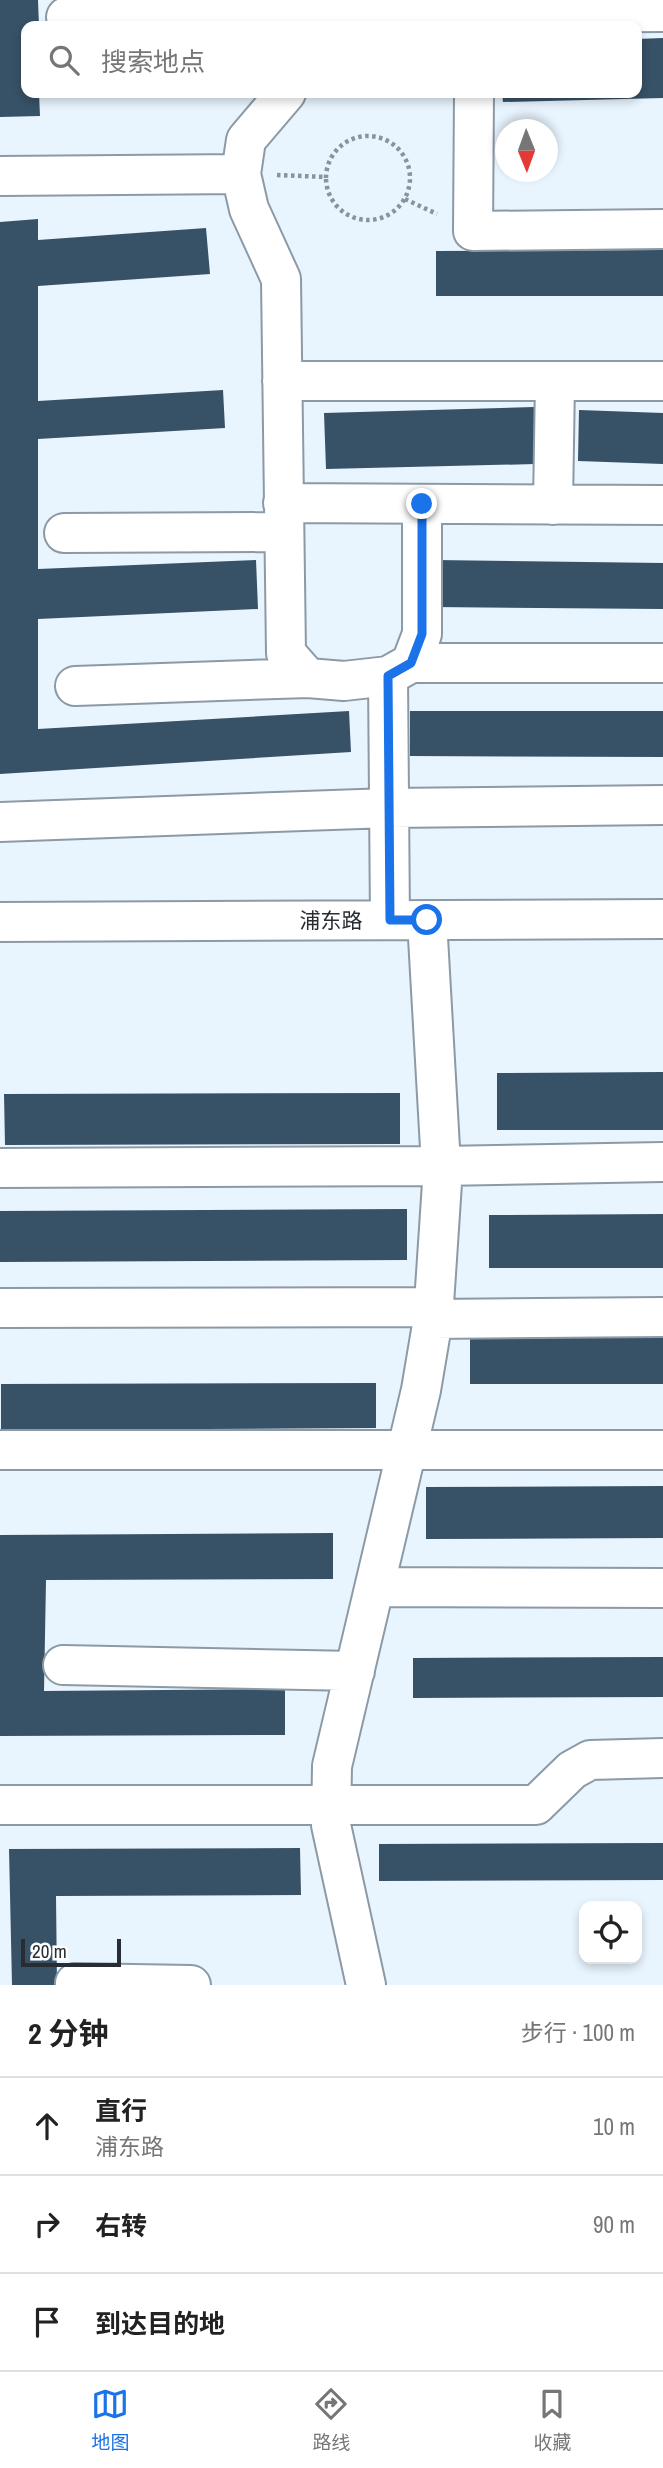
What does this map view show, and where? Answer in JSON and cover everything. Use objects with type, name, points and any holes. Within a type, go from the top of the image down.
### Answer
[{"type":"street","points":[[66,18],[401,13],[474,20],[663,12]]},
{"type":"street","points":[[282,98],[246,141],[242,174],[248,209],[281,279],[286,653],[308,678]]},
{"type":"street","points":[[474,98],[473,231],[663,229]]},
{"type":"street","points":[[0,176],[242,174]]},
{"type":"street","points":[[282,381],[663,381]]},
{"type":"street","points":[[553,505],[555,381]]},
{"type":"street","points":[[366,1985],[331,1825],[332,1766],[421,1390],[434,1313],[441,1166],[409,920],[389,808],[400,670],[422,634],[422,504]]},
{"type":"street","points":[[64,533],[283,518],[422,504],[663,505]]},
{"type":"street","points":[[75,686],[308,678],[344,681],[400,670],[663,663]]},
{"type":"street","points":[[0,822],[389,808],[663,805]]},
{"type":"street","name":"浦东路","points":[[0,922],[663,919]]},
{"type":"street","points":[[0,1168],[663,1162]]},
{"type":"street","points":[[0,1308],[663,1317]]},
{"type":"street","points":[[0,1450],[663,1450]]},
{"type":"street","points":[[376,1587],[663,1588]]},
{"type":"street","points":[[63,1665],[355,1671]]},
{"type":"street","points":[[0,1805],[536,1805],[572,1770],[590,1760],[663,1758]]},
{"type":"street","points":[[75,1983],[191,1985]]},
{"type":"path","points":[[373,136],[387,140],[398,148],[411,172],[410,186],[397,210],[385,217],[371,220],[357,219],[344,213],[334,203],[328,191],[326,177],[332,157],[346,142],[373,136]]},
{"type":"path","points":[[242,174],[326,177]]},
{"type":"building","points":[[0,0],[38,0],[39,21],[21,21],[21,98],[39,98],[40,116],[0,117]]},
{"type":"building","points":[[663,38],[663,98],[503,102],[503,98],[642,98],[642,39]]},
{"type":"building","points":[[38,219],[38,240],[206,228],[210,274],[38,286],[38,401],[223,390],[225,428],[38,439],[38,569],[256,560],[258,609],[38,619],[38,729],[349,711],[351,752],[0,774],[0,222]]},
{"type":"building","points":[[663,250],[663,296],[436,296],[436,251]]},
{"type":"building","points":[[534,407],[535,464],[326,469],[324,413]]},
{"type":"building","points":[[579,410],[663,413],[663,464],[578,461]]},
{"type":"building","points":[[435,560],[663,563],[663,609],[434,607]]},
{"type":"building","points":[[410,711],[663,711],[663,757],[410,756]]},
{"type":"building","points":[[663,1072],[663,1130],[497,1130],[497,1073]]},
{"type":"building","points":[[400,1093],[400,1144],[5,1145],[4,1094]]},
{"type":"building","points":[[407,1209],[407,1260],[0,1262],[0,1211]]},
{"type":"building","points":[[663,1214],[663,1268],[489,1268],[489,1215]]},
{"type":"building","points":[[663,1332],[663,1384],[470,1384],[470,1333]]},
{"type":"building","points":[[376,1383],[376,1428],[1,1430],[1,1384]]},
{"type":"building","points":[[663,1486],[663,1538],[426,1539],[426,1487]]},
{"type":"building","points":[[333,1533],[333,1579],[46,1580],[44,1691],[285,1689],[285,1735],[0,1736],[0,1535]]},
{"type":"building","points":[[663,1657],[663,1697],[413,1698],[413,1658]]},
{"type":"building","points":[[663,1843],[663,1880],[379,1881],[379,1844]]},
{"type":"building","points":[[300,1848],[301,1895],[56,1896],[57,1985],[12,1985],[9,1849]]},
{"type":"route","points":[[422,504],[422,634],[411,663],[388,676],[390,920],[427,920]]}]
